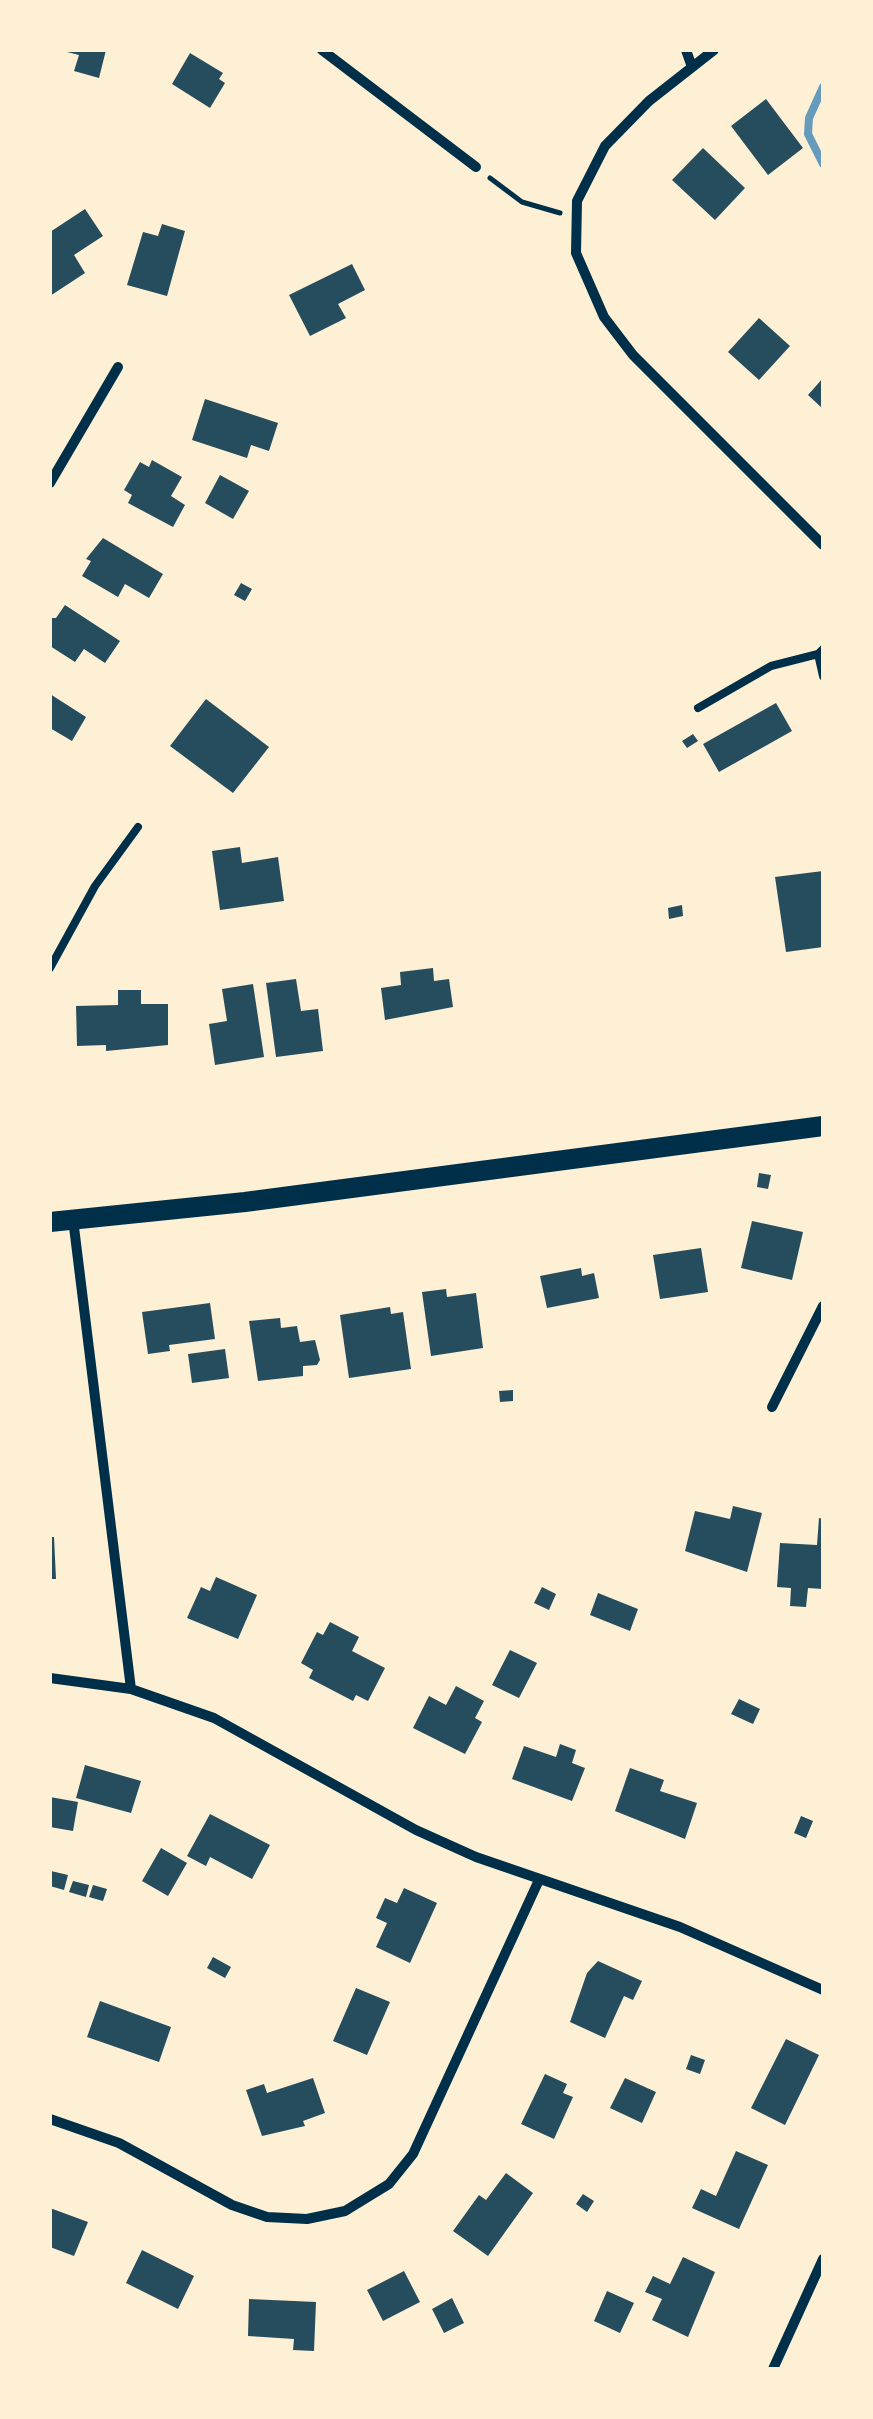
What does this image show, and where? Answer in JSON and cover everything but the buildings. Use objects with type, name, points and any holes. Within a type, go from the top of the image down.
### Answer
[{"type":"main road","points":[[50,1222],[246,1202],[823,1126]]},
{"type":"street","points":[[322,50],[476,167]]},
{"type":"street","points":[[686,50],[692,67]]},
{"type":"street","points":[[714,50],[605,146],[588,170],[574,217],[580,269],[604,318],[674,397],[823,545]]},
{"type":"street","points":[[50,483],[118,366]]},
{"type":"street","points":[[73,1219],[131,1688]]},
{"type":"street","points":[[772,1407],[823,1306]]},
{"type":"street","points":[[50,1678],[131,1688],[214,1718],[416,1830],[539,1880],[680,1926],[823,1990]]},
{"type":"street","points":[[50,2119],[119,2143],[232,2205],[267,2216],[307,2219],[344,2211],[389,2184],[413,2154],[539,1880]]},
{"type":"street","points":[[773,2369],[823,2260]]},
{"type":"lane","points":[[698,708],[772,666],[820,652],[823,676]]},
{"type":"lane","points":[[50,968],[95,886],[138,827]]},
{"type":"path","points":[[476,167],[522,202],[574,217]]},
{"type":"waterway","points":[[823,87],[809,118],[808,134],[823,164]]}]
